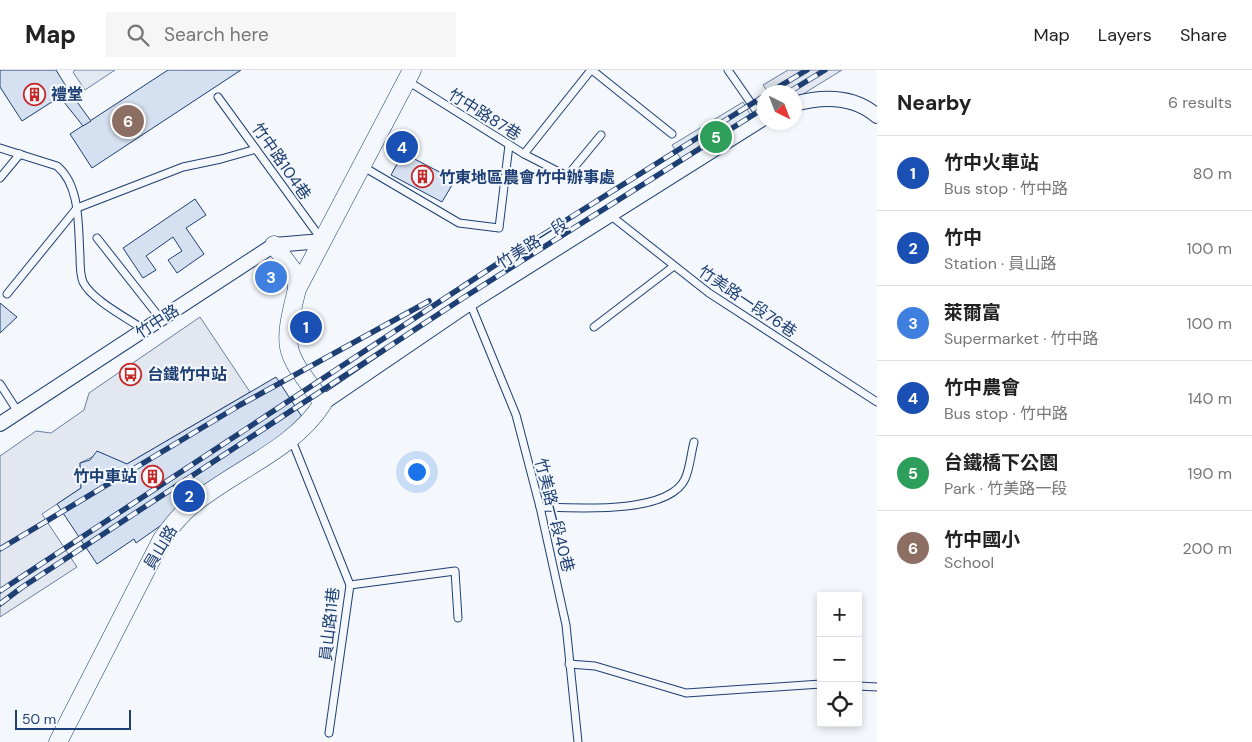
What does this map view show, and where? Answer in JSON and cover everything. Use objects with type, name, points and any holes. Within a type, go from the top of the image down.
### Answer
[{"type":"street","points":[[297,289],[409,75]]},
{"type":"street","points":[[802,102],[842,100],[857,103],[877,116]]},
{"type":"street","name":"竹美路一段","points":[[323,403],[470,303],[757,122]]},
{"type":"street","name":"竹中路","points":[[0,424],[274,244],[322,241]]},
{"type":"street","points":[[274,244],[297,276],[297,289],[288,328],[288,351],[292,361],[323,403]]},
{"type":"street","name":"員山路","points":[[58,742],[162,539],[173,524],[196,501],[304,427],[323,403]]},
{"type":"lane","points":[[524,154],[592,70],[672,134]]},
{"type":"lane","points":[[728,70],[757,109]]},
{"type":"lane","name":"竹中路87巷","points":[[409,75],[509,145],[567,176],[601,134]]},
{"type":"lane","name":"竹中路104巷","points":[[218,97],[322,241]]},
{"type":"lane","points":[[362,166],[459,223],[499,228],[509,145]]},
{"type":"lane","points":[[0,148],[57,166],[63,170],[68,178],[77,208],[83,283],[92,293],[143,329]]},
{"type":"lane","points":[[7,294],[77,208],[183,167],[256,149]]},
{"type":"lane","points":[[0,178],[20,154]]},
{"type":"lane","name":"竹美路一段76巷","points":[[610,215],[709,293],[877,402]]},
{"type":"lane","points":[[97,238],[160,318]]},
{"type":"lane","points":[[594,326],[674,266]]},
{"type":"lane","name":"竹美路一段40巷","points":[[470,303],[516,415],[540,507],[566,625],[578,742]]},
{"type":"lane","points":[[0,384],[18,412]]},
{"type":"lane","name":"員山路11巷","points":[[291,437],[350,585],[329,733]]},
{"type":"lane","points":[[540,507],[634,504],[661,499],[669,495],[685,479],[694,442]]},
{"type":"lane","points":[[350,585],[455,571],[458,618]]},
{"type":"lane","points":[[569,664],[595,666],[686,693],[817,684]]},
{"type":"lane","points":[[862,686],[877,687]]},
{"type":"shaded area","points":[[75,70],[115,70],[85,90],[73,72]]},
{"type":"shaded area","points":[[788,70],[842,70],[802,95],[802,85],[763,85]]},
{"type":"shaded area","points":[[743,102],[757,126],[757,130],[689,172],[672,145]]},
{"type":"shaded area","points":[[200,317],[250,392],[127,464],[94,456],[80,463],[81,488],[42,514],[77,567],[0,617],[0,456],[36,431],[51,433],[84,410],[89,393]]},
{"type":"building","name":"禮堂","points":[[0,70],[56,70],[69,91],[22,121],[0,87]]},
{"type":"building","points":[[168,70],[241,70],[92,168],[70,134]]},
{"type":"building","points":[[69,91],[91,121],[83,126],[60,97]]},
{"type":"building","name":"竹東地區農會竹中辦事處","points":[[403,153],[455,180],[442,202],[391,175]]},
{"type":"building","points":[[195,199],[206,215],[186,228],[204,254],[177,273],[168,260],[182,251],[173,237],[146,256],[156,270],[143,278],[123,248]]},
{"type":"building","points":[[0,303],[17,317],[0,333]]},
{"type":"building","name":"竹中車站","points":[[276,377],[306,423],[136,543],[134,539],[97,564],[57,504],[81,488],[80,463],[90,460],[97,451],[127,464]]},
{"type":"railway","points":[[782,85],[807,70]]},
{"type":"railway","points":[[800,85],[825,70]]},
{"type":"railway","points":[[0,591],[509,256],[757,100]]},
{"type":"railway","points":[[0,604],[21,588],[463,298],[757,112]]},
{"type":"railway","points":[[0,549],[240,405],[429,301]]},
{"type":"place","name":"禮堂","points":[[35,94]]},
{"type":"place","name":"竹中國小","points":[[128,121]]},
{"type":"place","name":"台鐵橋下公園","points":[[716,137]]},
{"type":"place","name":"竹中農會","points":[[402,147]]},
{"type":"place","name":"竹東地區農會竹中辦事處","points":[[423,177]]},
{"type":"place","name":"萊爾富","points":[[271,277]]},
{"type":"place","name":"竹中火車站","points":[[306,327]]},
{"type":"place","name":"台鐵竹中站","points":[[131,374]]},
{"type":"place","name":"竹中車站","points":[[153,476]]},
{"type":"place","name":"竹中","points":[[189,496]]}]
